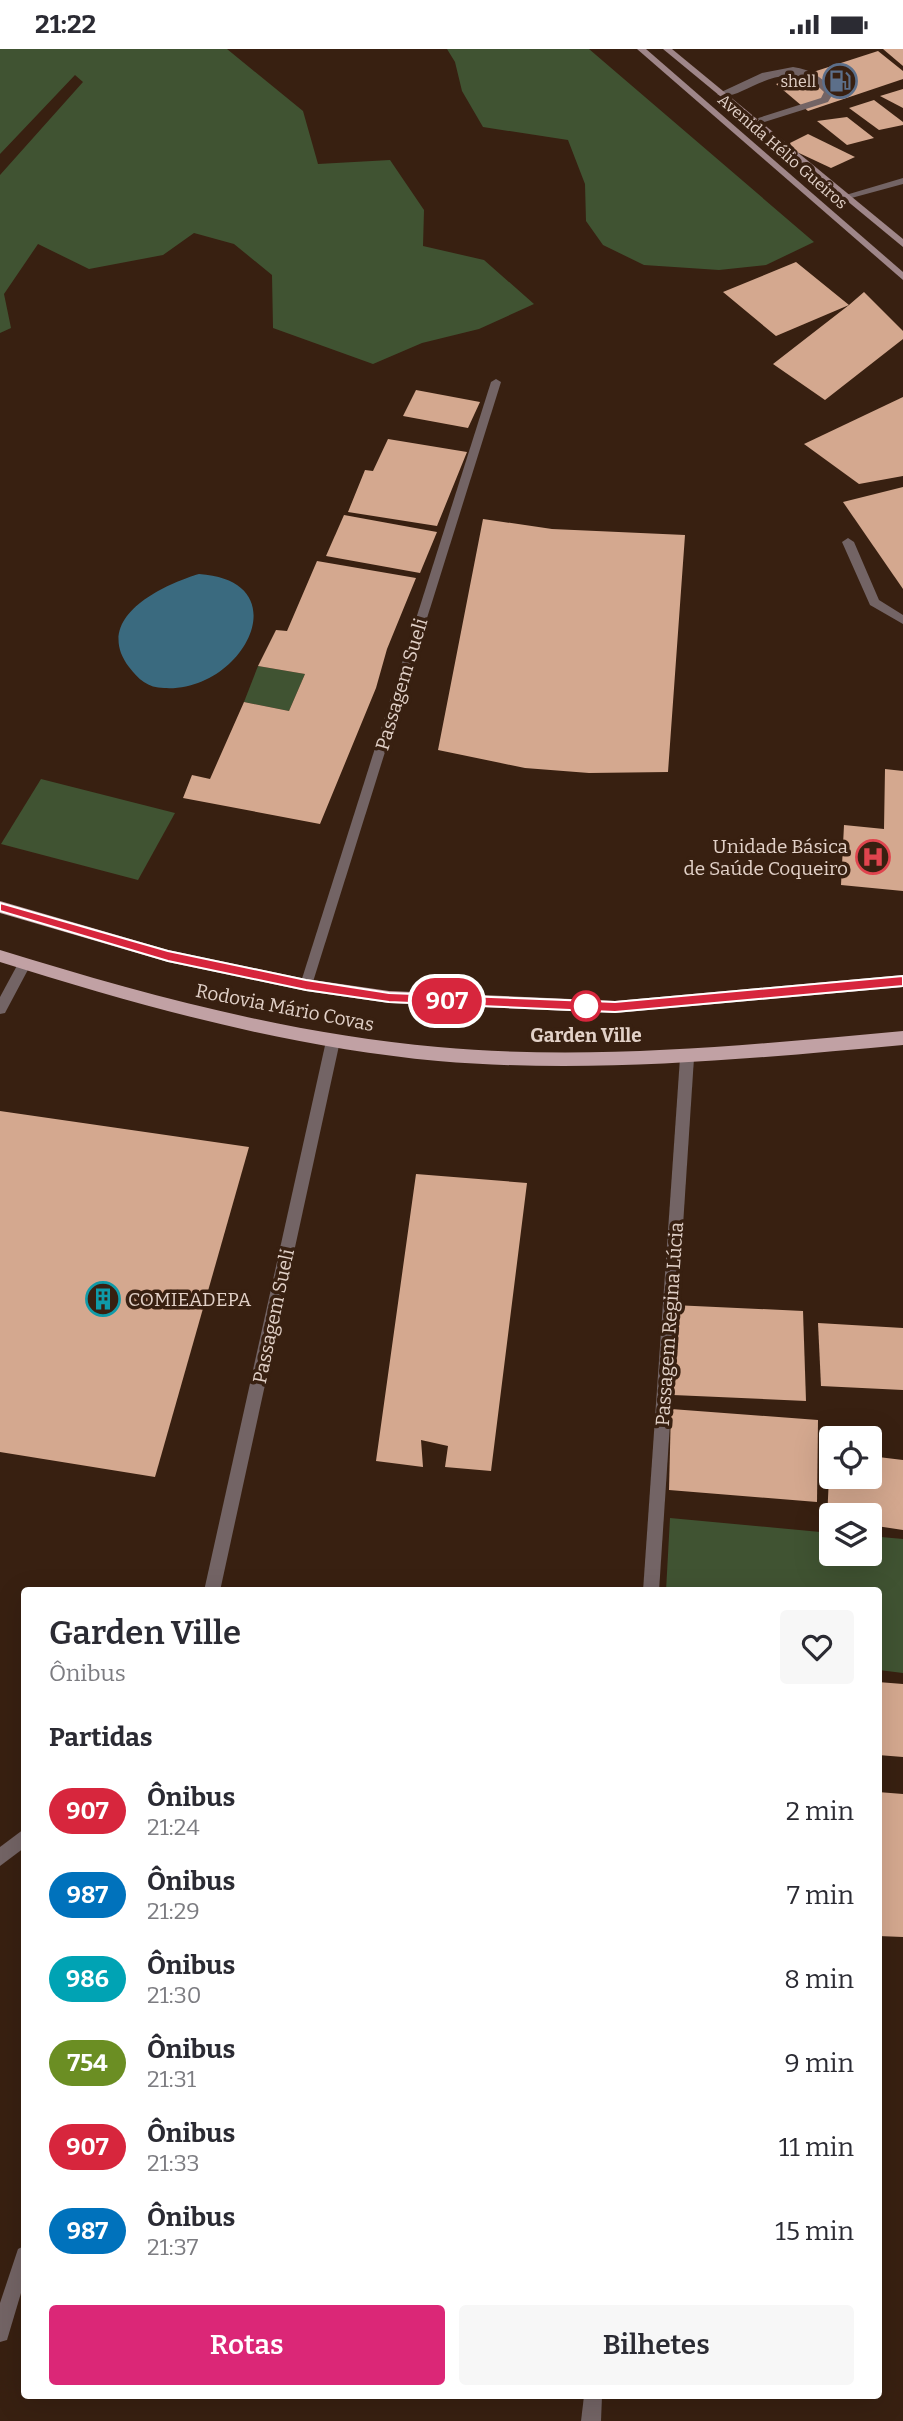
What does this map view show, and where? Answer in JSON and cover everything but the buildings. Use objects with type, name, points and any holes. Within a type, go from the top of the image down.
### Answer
[{"type":"main road","name":"Avenida Hélio Gueiros","points":[[641,49],[903,278]]},
{"type":"main road","name":"Avenida Hélio Gueiros","points":[[667,49],[903,244]]},
{"type":"main road","name":"Rodovia Mário Covas","points":[[0,907],[168,956],[306,985],[389,997],[615,1007],[903,981]]},
{"type":"main road","name":"Rodovia Mário Covas","points":[[0,956],[214,1017],[333,1041],[437,1054],[522,1059],[687,1058],[903,1038]]},
{"type":"street","points":[[722,94],[785,68],[794,67],[804,67],[822,79],[830,92],[825,100],[755,122]]},
{"type":"street","points":[[844,197],[903,181]]},
{"type":"street","name":"Passagem Sueli","points":[[306,985],[496,382]]},
{"type":"street","points":[[848,542],[874,602],[903,620]]},
{"type":"street","points":[[0,1009],[25,964]]},
{"type":"street","name":"Passagem Sueli","points":[[213,1587],[333,1041]]},
{"type":"street","name":"Passagem Regina Lúcia","points":[[651,1587],[687,1058]]},
{"type":"street","points":[[0,1858],[21,1840]]},
{"type":"street","points":[[0,2333],[21,2265]]},
{"type":"street","points":[[591,2421],[593,2399]]},
{"type":"green space","points":[[0,49],[227,49],[303,111],[318,164],[390,160],[424,210],[423,246],[484,260],[534,304],[479,329],[422,343],[373,364],[273,328],[272,275],[234,244],[194,233],[163,255],[89,269],[38,244],[4,294],[11,328],[0,333],[0,175],[83,82],[75,75],[0,154]]},
{"type":"green space","points":[[447,49],[589,49],[814,242],[766,265],[719,270],[644,265],[603,245],[586,221],[585,184],[568,140],[483,127],[462,91],[455,62]]},
{"type":"green space","points":[[258,666],[305,674],[289,711],[244,702]]},
{"type":"green space","points":[[41,779],[175,813],[138,880],[1,844]]},
{"type":"green space","points":[[670,1518],[819,1532],[819,1566],[882,1566],[882,1537],[903,1539],[903,1673],[882,1670],[882,1587],[666,1587]]},
{"type":"water","points":[[199,574],[230,581],[248,595],[254,614],[249,635],[237,656],[217,673],[192,685],[158,688],[148,685],[132,671],[120,649],[119,633],[125,619],[151,595]]},
{"type":"bus line","name":"907","points":[[0,907],[168,956],[306,985],[389,997],[481,1004],[615,1007],[903,981]]},
{"type":"place","name":"shell","points":[[840,81]]},
{"type":"place","name":"Unidade Básica de Saúde Coqueiro","points":[[873,857]]},
{"type":"place","name":"Garden Ville","points":[[586,1006]]},
{"type":"place","name":"COMIEADEPA","points":[[103,1299]]}]
